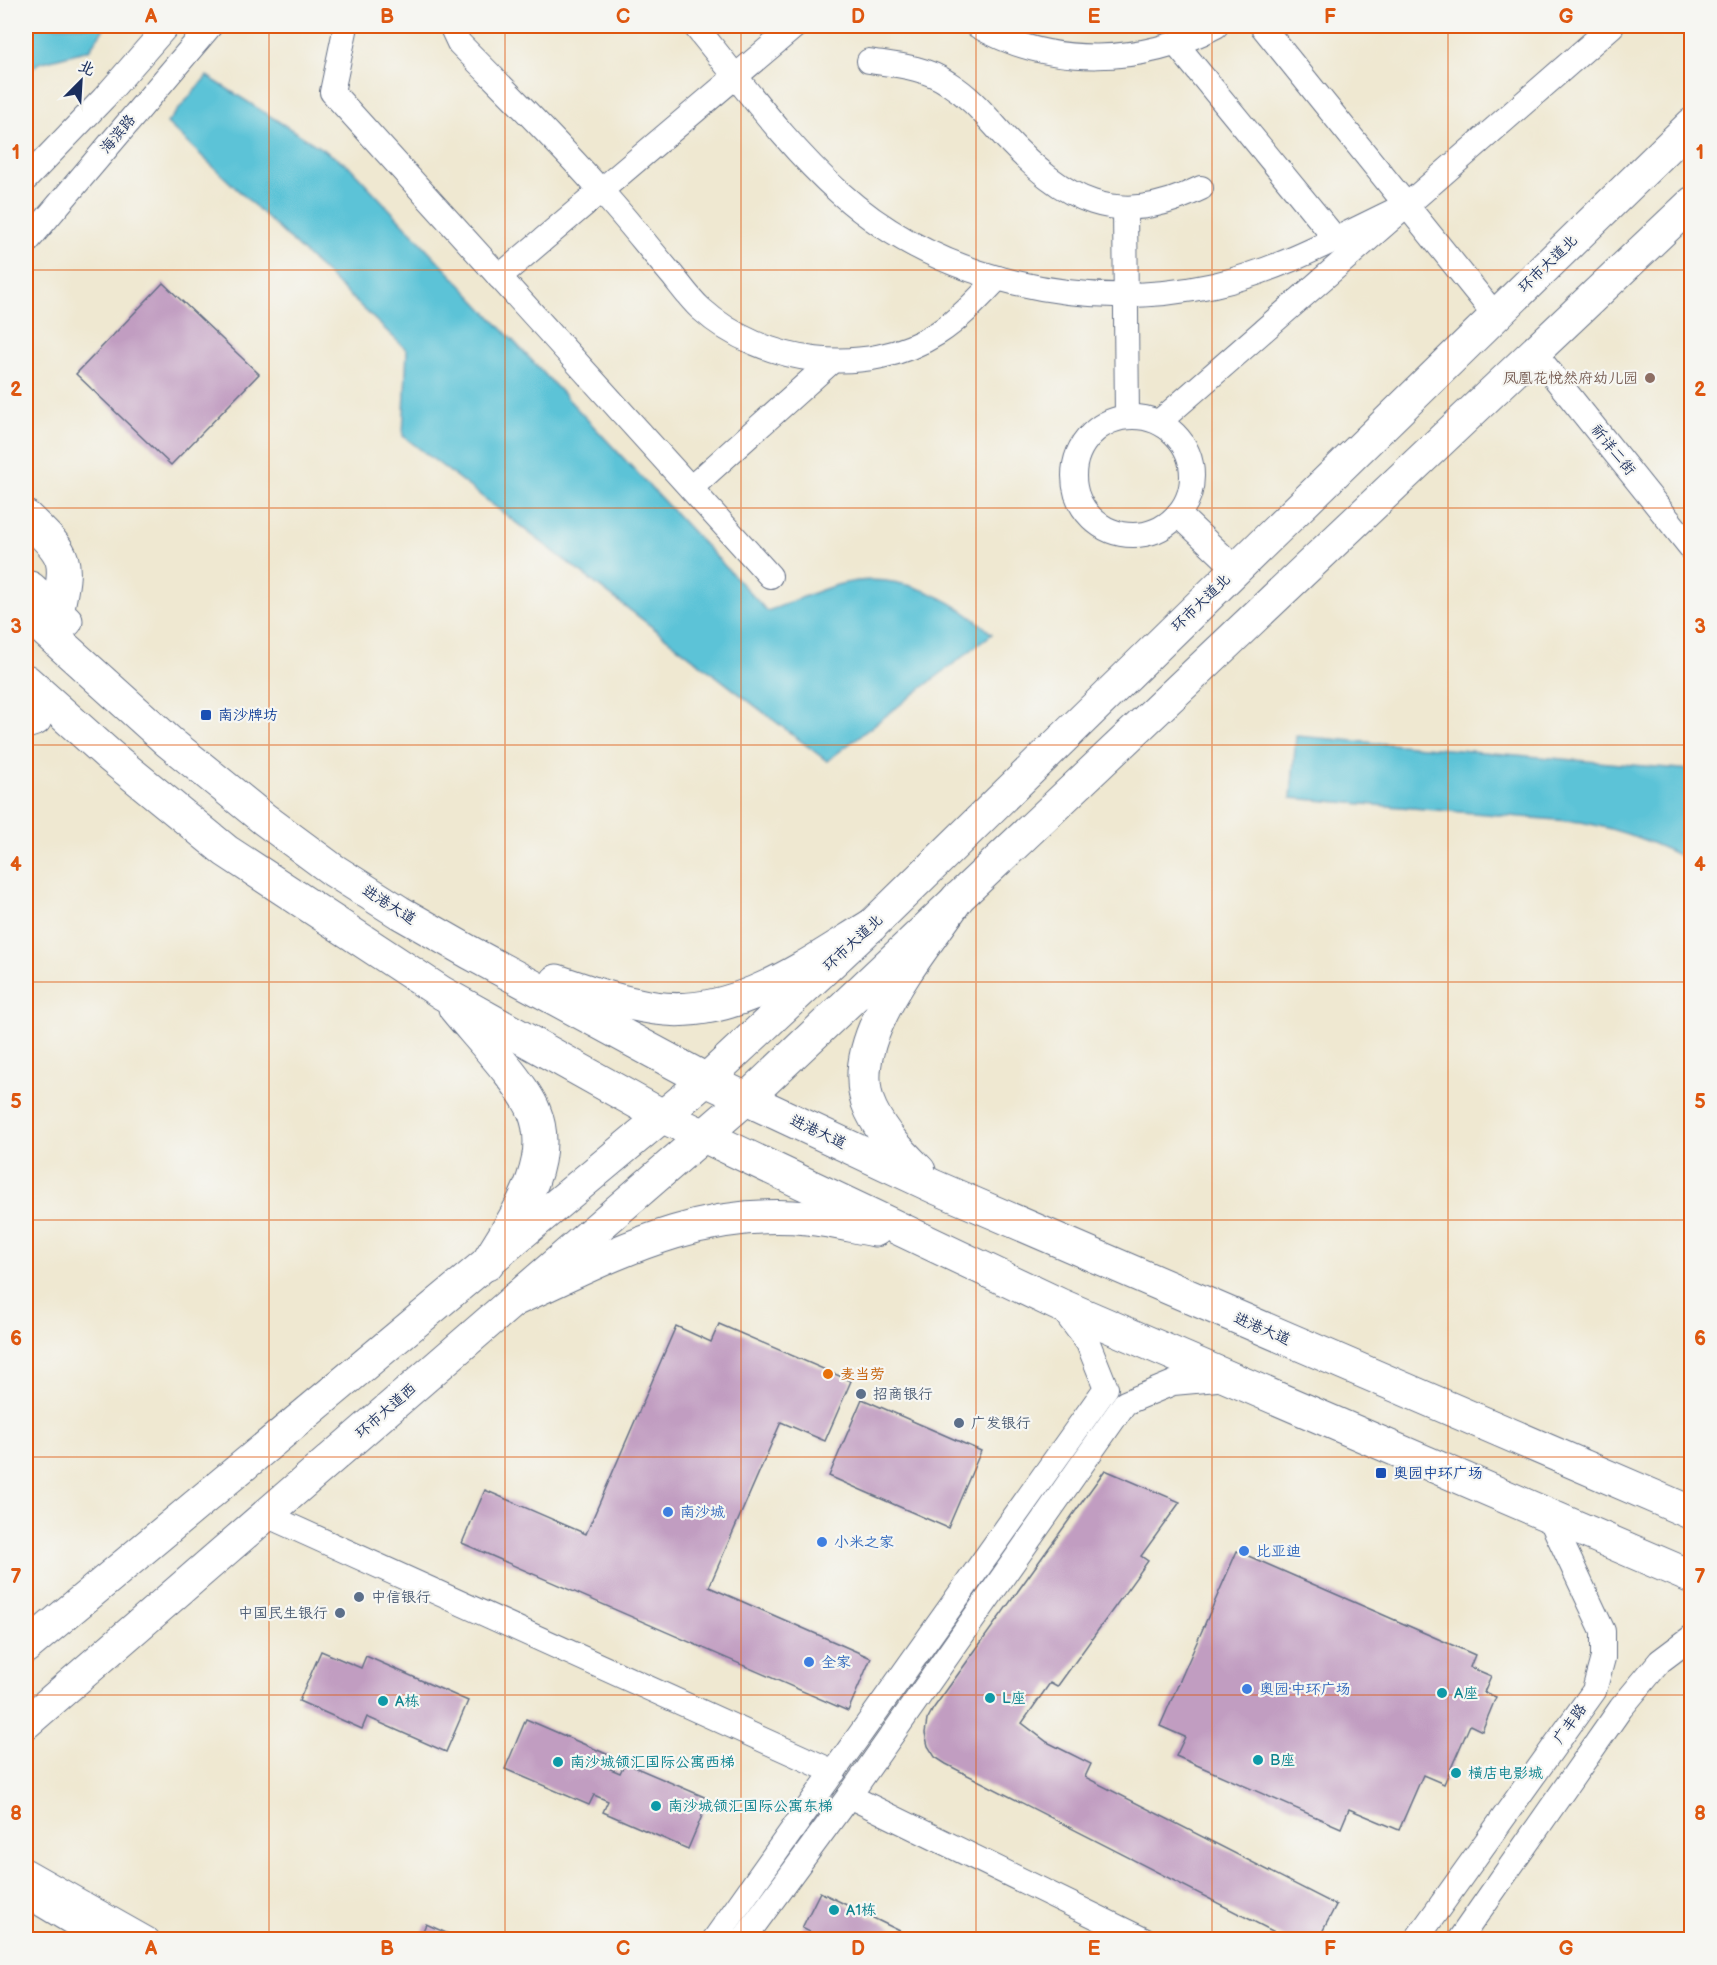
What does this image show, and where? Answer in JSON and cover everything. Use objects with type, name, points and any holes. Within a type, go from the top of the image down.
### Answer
[{"type":"highway","points":[[26,517],[52,544],[63,560],[64,575],[37,604]]},
{"type":"highway","name":"进港大道","points":[[37,604],[221,762],[264,819],[333,870],[399,912],[470,952],[706,1080],[935,1187],[1692,1513]]},
{"type":"highway","points":[[26,681],[110,756],[226,851]]},
{"type":"highway","points":[[29,717],[138,800],[226,851],[442,993],[664,1117],[1060,1305],[1692,1577]]},
{"type":"highway","points":[[935,1187],[886,1138],[870,1108],[863,1076],[870,1037],[893,994],[957,899]]},
{"type":"highway","points":[[353,935],[380,936],[399,912]]},
{"type":"highway","points":[[470,952],[610,999],[657,1009],[698,1008],[745,997],[792,975],[871,926]]},
{"type":"highway","points":[[442,993],[521,1089],[534,1111],[540,1146],[524,1202],[477,1272]]},
{"type":"highway","points":[[508,1306],[668,1232],[715,1221],[752,1217],[808,1218],[920,1239]]},
{"type":"main road","name":"环市大道北","points":[[706,1080],[871,926],[1692,124]]},
{"type":"main road","points":[[746,1099],[1692,202]]},
{"type":"main road","points":[[26,1647],[706,1080]]},
{"type":"main road","name":"环市大道西","points":[[26,1723],[746,1099]]},
{"type":"main road","points":[[477,1272],[508,1306]]},
{"type":"street","points":[[26,179],[167,26]]},
{"type":"street","name":"海滨路","points":[[26,243],[210,26]]},
{"type":"street","points":[[346,26],[332,92],[770,576]]},
{"type":"street","points":[[450,26],[459,43],[601,190],[700,309],[729,330],[779,352],[832,361],[868,358],[903,350],[936,334],[966,313],[998,278]]},
{"type":"street","points":[[695,26],[794,147],[841,194],[895,233],[954,263],[1017,284],[1083,294],[1125,295],[1150,295],[1215,285],[1278,265],[1406,205]]},
{"type":"street","points":[[499,277],[795,26]]},
{"type":"street","points":[[978,26],[1026,47],[1064,55],[1101,57],[1139,53],[1176,44],[1216,26]]},
{"type":"street","points":[[1262,26],[1496,315]]},
{"type":"street","points":[[1159,422],[1612,26]]},
{"type":"street","points":[[1176,44],[1335,238]]},
{"type":"street","points":[[868,61],[908,66],[945,81],[977,104],[1003,135],[1050,181],[1073,195],[1098,204],[1125,208],[1152,207],[1178,200],[1202,188]]},
{"type":"street","points":[[1125,208],[1127,416]]},
{"type":"street","name":"祈详二街","points":[[1534,352],[1692,549]]},
{"type":"street","points":[[691,488],[832,361]]},
{"type":"street","points":[[1127,416],[1143,417],[1159,422],[1175,434],[1187,450],[1192,470],[1191,489],[1178,514],[1170,523],[1152,532],[1132,535],[1113,532],[1095,522],[1082,507],[1074,488],[1074,468],[1079,449],[1091,433],[1108,421],[1127,416]]},
{"type":"street","points":[[1178,514],[1236,569]]},
{"type":"street","points":[[714,1940],[1106,1388],[1088,1343],[1060,1305]]},
{"type":"street","points":[[743,1940],[849,1796],[1125,1403],[1173,1383],[1228,1378]]},
{"type":"street","points":[[266,1515],[834,1772]]},
{"type":"street","name":"广丰路","points":[[1416,1940],[1594,1691],[1603,1658],[1603,1631],[1549,1516]]},
{"type":"street","points":[[1459,1940],[1621,1708],[1660,1661],[1692,1637]]},
{"type":"street","points":[[849,1796],[1144,1940]]},
{"type":"street","points":[[26,1871],[148,1940]]},
{"type":"street","points":[[26,1895],[101,1940]]},
{"type":"water","points":[[26,26],[106,26],[89,50],[39,63],[26,72]]},
{"type":"water","points":[[207,76],[349,166],[767,611],[841,584],[883,581],[903,584],[941,598],[992,634],[827,761],[403,436],[407,350],[167,123]]},
{"type":"water","points":[[1296,736],[1691,770],[1691,862],[1638,837],[1581,822],[1291,798]]},
{"type":"building","points":[[163,283],[259,374],[171,465],[76,374]]},
{"type":"building","name":"南沙城","points":[[719,1324],[851,1381],[825,1441],[781,1422],[709,1587],[871,1658],[848,1711],[462,1543],[485,1490],[586,1534],[676,1326],[711,1342]]},
{"type":"building","points":[[862,1399],[981,1451],[948,1528],[829,1476]]},
{"type":"building","name":"L座","points":[[1105,1470],[1180,1502],[1141,1556],[1148,1561],[1057,1687],[1050,1683],[1022,1723],[1047,1742],[1091,1764],[1085,1777],[1336,1905],[1318,1940],[1290,1940],[946,1764],[935,1757],[928,1746],[925,1733],[927,1720],[933,1709]]},
{"type":"building","points":[[1237,1551],[1475,1655],[1470,1667],[1491,1676],[1484,1692],[1496,1697],[1482,1731],[1470,1725],[1444,1784],[1423,1775],[1399,1830],[1349,1809],[1341,1828],[1176,1756],[1185,1737],[1160,1726]]},
{"type":"building","name":"A栋","points":[[321,1651],[361,1668],[366,1656],[468,1701],[446,1752],[367,1717],[362,1729],[299,1701]]},
{"type":"building","points":[[526,1719],[611,1756],[606,1767],[620,1773],[625,1763],[709,1799],[688,1849],[603,1812],[608,1801],[594,1795],[589,1805],[505,1769]]},
{"type":"building","name":"A1栋","points":[[820,1892],[917,1940],[825,1940],[802,1928]]},
{"type":"building","points":[[426,1924],[462,1940],[419,1940]]},
{"type":"place","name":"凤凰花悦然府幼儿园","points":[[1650,378]]},
{"type":"place","name":"南沙牌坊","points":[[206,715]]},
{"type":"place","name":"麦当劳","points":[[828,1374]]},
{"type":"place","name":"招商银行","points":[[861,1394]]},
{"type":"place","name":"广发银行","points":[[959,1423]]},
{"type":"place","name":"奥园中环广场","points":[[1381,1473]]},
{"type":"place","name":"南沙城","points":[[668,1512]]},
{"type":"place","name":"小米之家","points":[[822,1542]]},
{"type":"place","name":"比亚迪","points":[[1244,1551]]},
{"type":"place","name":"中信银行","points":[[359,1597]]},
{"type":"place","name":"中国民生银行","points":[[340,1613]]},
{"type":"place","name":"全家","points":[[809,1662]]},
{"type":"place","name":"奥园·中环广场","points":[[1247,1689]]},
{"type":"place","name":"A座","points":[[1442,1693]]},
{"type":"place","name":"L座","points":[[990,1698]]},
{"type":"place","name":"A栋","points":[[383,1701]]},
{"type":"place","name":"B座","points":[[1258,1760]]},
{"type":"place","name":"南沙城领汇国际公寓西梯","points":[[558,1762]]},
{"type":"place","name":"横店电影城","points":[[1456,1773]]},
{"type":"place","name":"南沙城领汇国际公寓东梯","points":[[656,1806]]},
{"type":"place","name":"A1栋","points":[[834,1910]]}]
